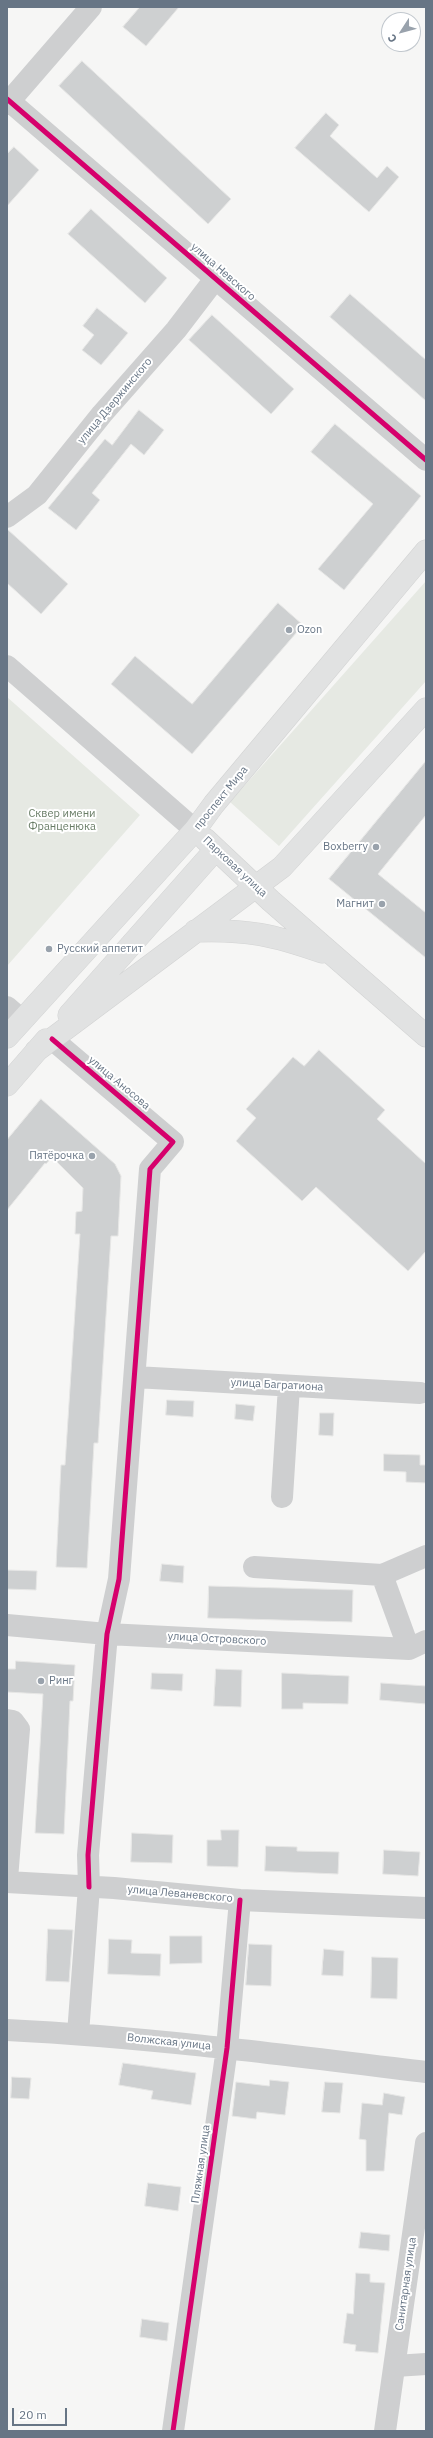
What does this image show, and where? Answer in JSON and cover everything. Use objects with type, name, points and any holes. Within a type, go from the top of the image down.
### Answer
[{"type":"main road","name":"проспект Мира","points":[[7,1037],[14,1013],[196,830],[214,804],[426,551]]},
{"type":"main road","points":[[44,1045],[282,867],[426,709]]},
{"type":"main road","name":"Парковая улица","points":[[196,830],[255,886],[333,956],[426,1036]]},
{"type":"main road","points":[[7,1085],[216,849]]},
{"type":"main road","points":[[195,931],[230,930],[263,934],[333,956]]},
{"type":"street","points":[[8,101],[91,7]]},
{"type":"street","name":"улица Невского","points":[[8,101],[426,460]]},
{"type":"street","name":"улица Дзержинского","points":[[7,517],[37,495],[102,414],[176,330],[215,278]]},
{"type":"street","name":"Парковая улица","points":[[7,666],[196,830]]},
{"type":"street","name":"улица Аносова","points":[[44,1045],[173,1142],[150,1169],[135,1377]]},
{"type":"street","points":[[78,2034],[89,1887],[88,1855],[107,1634],[119,1578],[135,1377]]},
{"type":"street","name":"улица Багратиона","points":[[135,1377],[420,1393]]},
{"type":"street","points":[[282,1497],[289,1386]]},
{"type":"street","points":[[254,1567],[382,1575],[426,1556]]},
{"type":"street","points":[[382,1575],[418,1645]]},
{"type":"street","name":"улица Островского","points":[[7,1625],[107,1634],[418,1645]]},
{"type":"street","points":[[7,1720],[12,1721],[19,1729],[10,1803],[7,1879]]},
{"type":"street","name":"улица Леваневского","points":[[7,1882],[89,1887],[240,1900],[426,1908]]},
{"type":"street","name":"Пляжная улица","points":[[173,2431],[227,2048],[240,1900]]},
{"type":"street","name":"Волжская улица","points":[[7,2030],[78,2034],[227,2048],[426,2072]]},
{"type":"street","name":"Санитарная улица","points":[[385,2428],[426,2143]]},
{"type":"street","points":[[395,2366],[426,2364]]},
{"type":"green space","points":[[426,581],[426,681],[279,846],[230,802]]},
{"type":"green space","name":"Сквер имени Франценюка","points":[[7,697],[140,815],[7,966]]},
{"type":"building","points":[[140,7],[179,7],[146,46],[123,27]]},
{"type":"building","points":[[82,61],[231,199],[208,224],[59,86]]},
{"type":"building","points":[[326,113],[339,125],[330,136],[377,178],[387,166],[399,177],[369,212],[295,148]]},
{"type":"building","points":[[14,147],[39,170],[7,206],[7,154]]},
{"type":"building","points":[[91,209],[167,278],[145,303],[68,234]]},
{"type":"building","points":[[350,294],[426,360],[426,401],[330,317]]},
{"type":"building","points":[[97,308],[128,333],[101,365],[82,350],[94,335],[83,326]]},
{"type":"building","points":[[212,315],[294,389],[271,414],[189,340]]},
{"type":"building","points":[[139,410],[164,430],[144,455],[131,444],[92,493],[100,500],[76,530],[48,508],[105,439],[112,445]]},
{"type":"building","points":[[335,424],[421,496],[344,590],[318,569],[373,504],[311,452]]},
{"type":"building","points":[[7,529],[68,584],[41,614],[7,583]]},
{"type":"building","points":[[278,603],[303,625],[192,754],[111,684],[135,656],[192,704]]},
{"type":"building","points":[[426,761],[426,815],[378,874],[426,913],[426,958],[329,879]]},
{"type":"building","points":[[319,1050],[385,1110],[377,1119],[426,1164],[426,1251],[408,1271],[316,1187],[302,1201],[236,1141],[256,1118],[246,1109],[293,1057],[304,1066]]},
{"type":"building","points":[[41,1099],[115,1164],[121,1176],[118,1236],[111,1236],[98,1443],[94,1443],[87,1568],[56,1567],[61,1465],[65,1465],[80,1234],[75,1234],[76,1212],[82,1211],[83,1188],[52,1157],[46,1164],[45,1163],[7,1210],[7,1140]]},
{"type":"building","points":[[167,1400],[194,1401],[193,1417],[166,1415]]},
{"type":"building","points":[[236,1404],[255,1406],[253,1421],[235,1419]]},
{"type":"building","points":[[320,1413],[334,1413],[333,1436],[319,1435]]},
{"type":"building","points":[[384,1454],[420,1455],[420,1465],[426,1465],[426,1483],[406,1482],[406,1472],[384,1471]]},
{"type":"building","points":[[162,1564],[184,1566],[183,1583],[160,1581]]},
{"type":"building","points":[[7,1570],[37,1571],[36,1590],[7,1589]]},
{"type":"building","points":[[209,1586],[353,1590],[352,1622],[208,1618]]},
{"type":"building","points":[[16,1661],[75,1665],[73,1701],[70,1701],[64,1834],[35,1833],[43,1694],[7,1692],[7,1669],[15,1669]]},
{"type":"building","points":[[216,1669],[242,1670],[241,1707],[214,1706]]},
{"type":"building","points":[[152,1673],[183,1674],[182,1691],[151,1689]]},
{"type":"building","points":[[282,1673],[349,1676],[348,1704],[303,1703],[303,1709],[282,1709]]},
{"type":"building","points":[[381,1683],[426,1686],[426,1704],[380,1700]]},
{"type":"building","points":[[221,1830],[239,1830],[238,1867],[207,1866],[207,1840],[221,1840]]},
{"type":"building","points":[[132,1833],[173,1835],[172,1863],[131,1862]]},
{"type":"building","points":[[266,1846],[297,1847],[297,1851],[339,1852],[338,1874],[265,1871]]},
{"type":"building","points":[[384,1850],[420,1852],[418,1876],[383,1874]]},
{"type":"building","points":[[48,1929],[73,1930],[69,1982],[46,1981]]},
{"type":"building","points":[[170,1936],[202,1936],[202,1963],[170,1964]]},
{"type":"building","points":[[109,1939],[132,1940],[131,1953],[161,1954],[160,1976],[108,1974]]},
{"type":"building","points":[[249,1944],[272,1945],[271,1986],[246,1985]]},
{"type":"building","points":[[324,1949],[344,1951],[343,1976],[322,1975]]},
{"type":"building","points":[[372,1957],[398,1958],[397,1999],[371,1998]]},
{"type":"building","points":[[123,2063],[196,2073],[191,2105],[151,2099],[153,2091],[119,2085]]},
{"type":"building","points":[[12,2077],[31,2078],[29,2099],[11,2098]]},
{"type":"building","points":[[270,2080],[289,2082],[285,2115],[257,2112],[256,2119],[232,2116],[236,2082],[269,2086]]},
{"type":"building","points":[[325,2082],[343,2083],[340,2113],[322,2112]]},
{"type":"building","points":[[384,2093],[405,2097],[402,2115],[389,2113],[384,2171],[366,2171],[366,2140],[359,2139],[362,2103],[382,2105]]},
{"type":"building","points":[[148,2183],[181,2187],[178,2211],[145,2206]]},
{"type":"building","points":[[361,2232],[390,2235],[389,2251],[359,2248]]},
{"type":"building","points":[[356,2273],[370,2274],[370,2282],[385,2283],[378,2353],[355,2351],[356,2345],[343,2343],[347,2313],[353,2314]]},
{"type":"building","points":[[142,2319],[169,2323],[167,2341],[140,2337]]},
{"type":"cycle path","points":[[7,99],[426,460]]},
{"type":"cycle path","points":[[52,1039],[173,1142],[150,1169],[119,1579],[107,1634],[88,1855],[89,1887]]},
{"type":"cycle path","points":[[173,2431],[227,2048],[240,1900]]},
{"type":"place","name":"Ozon","points":[[289,630]]},
{"type":"place","name":"Boxberry","points":[[376,847]]},
{"type":"place","name":"Магнит","points":[[382,904]]},
{"type":"place","name":"Русский аппетит","points":[[49,949]]},
{"type":"place","name":"Пятёрочка","points":[[92,1156]]},
{"type":"place","name":"Ринг","points":[[41,1681]]}]
